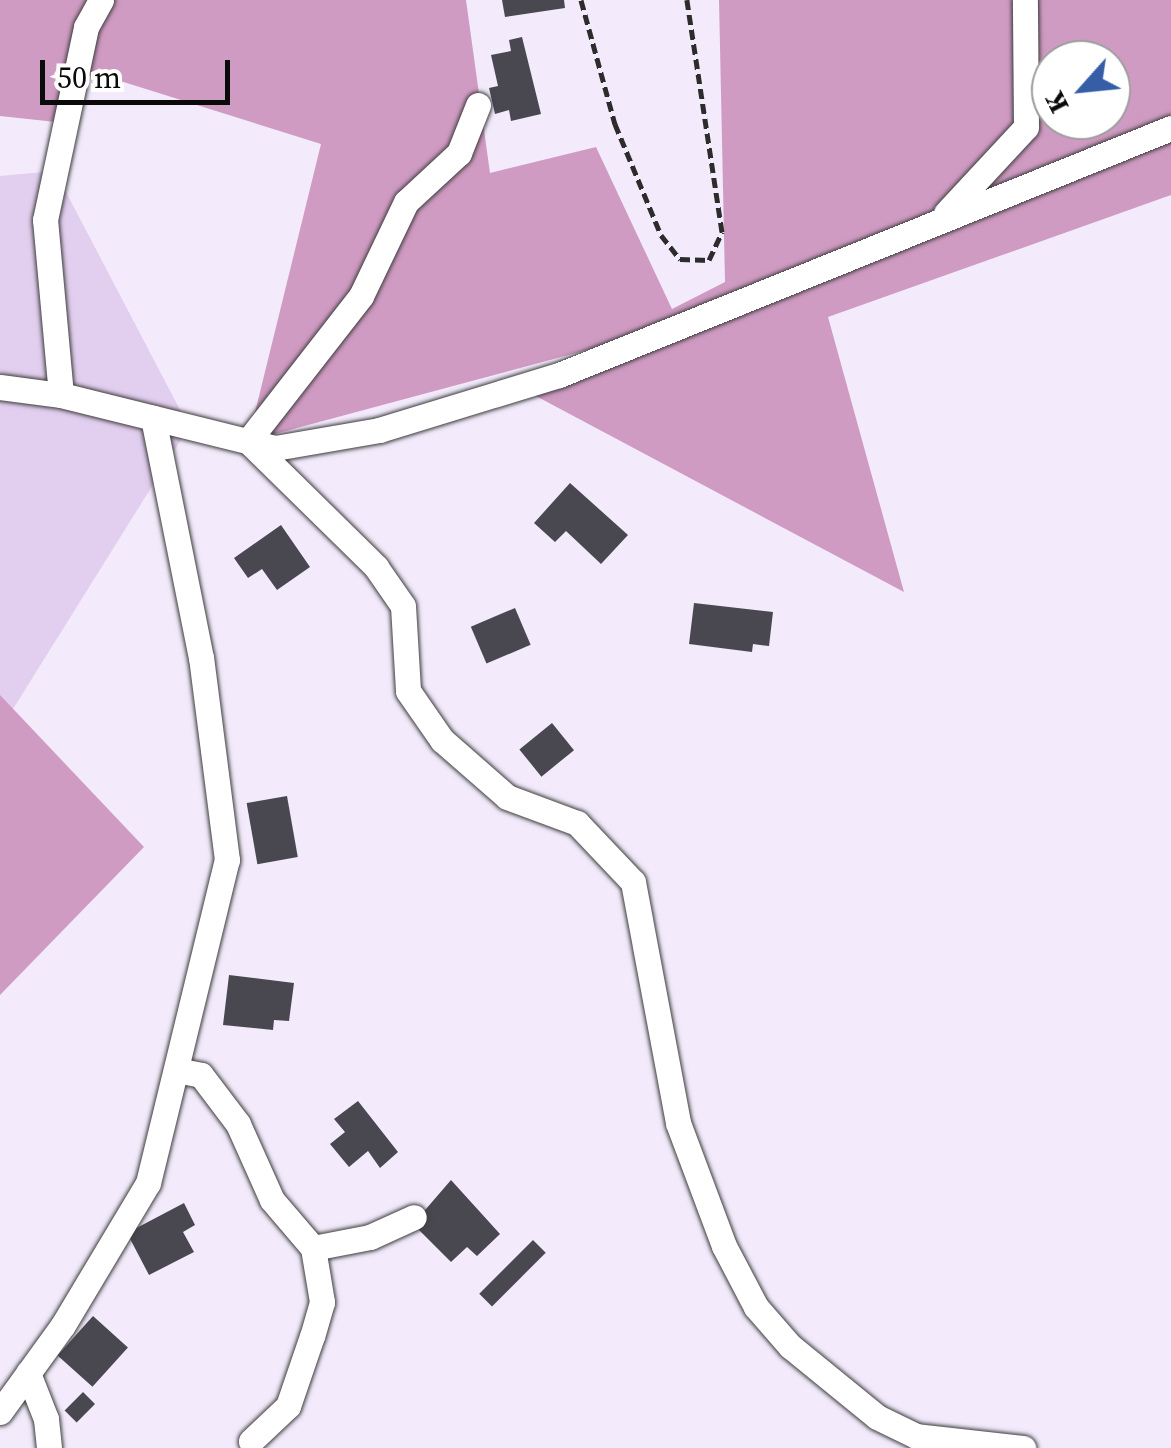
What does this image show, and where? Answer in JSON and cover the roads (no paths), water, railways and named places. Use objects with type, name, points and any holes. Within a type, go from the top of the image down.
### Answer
[{"type":"street","points":[[61,395],[45,220],[86,26],[100,0]]},
{"type":"street","points":[[942,217],[1026,127],[1025,0]]},
{"type":"street","points":[[248,441],[361,296],[406,202],[459,153],[478,104]]},
{"type":"street","points":[[0,387],[61,395],[275,448],[379,430],[559,375],[942,217],[1171,128]]},
{"type":"street","points":[[0,1412],[148,1184],[227,860],[201,658],[153,418]]},
{"type":"street","points":[[248,441],[376,567],[403,606],[408,692],[442,740],[507,798],[577,822],[633,882],[678,1123],[717,1229],[756,1307],[790,1346],[877,1417],[916,1436],[1023,1448]]},
{"type":"street","points":[[176,1070],[202,1074],[238,1124],[272,1200],[313,1248],[322,1302],[312,1336],[288,1406],[250,1441]]},
{"type":"street","points":[[313,1248],[370,1237],[414,1217]]},
{"type":"street","points":[[28,1374],[46,1419],[48,1448]]}]
